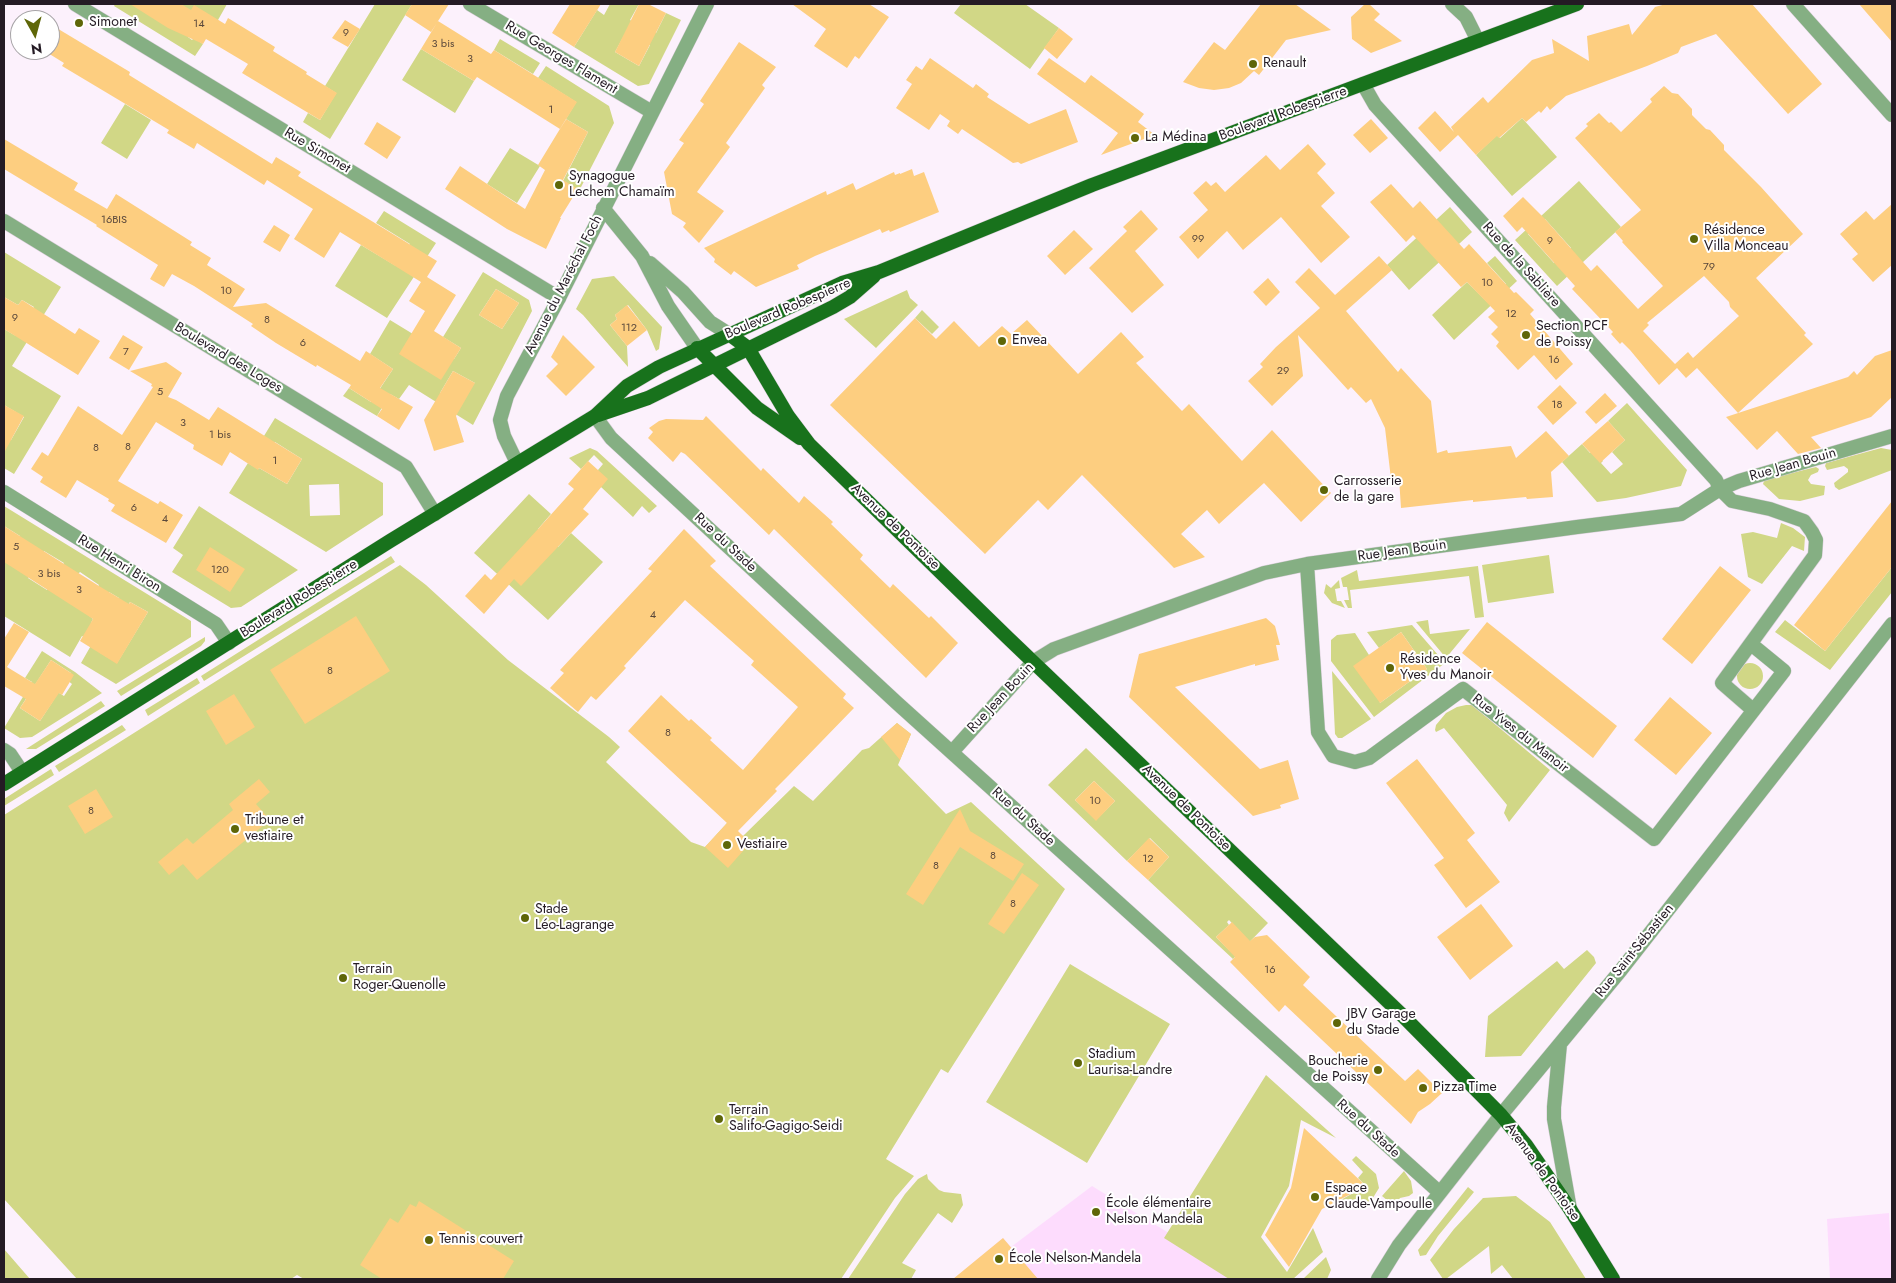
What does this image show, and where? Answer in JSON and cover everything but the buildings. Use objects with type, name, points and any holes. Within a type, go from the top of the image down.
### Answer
[{"type":"main road","name":"Boulevard Robespierre","points":[[595,416],[626,386],[697,348],[842,284],[879,272],[1083,189],[1577,4]]},
{"type":"main road","name":"Boulevard Robespierre","points":[[4,784],[595,416],[648,398],[833,308],[850,297],[879,272]]},
{"type":"main road","points":[[729,334],[748,348]]},
{"type":"main road","points":[[697,348],[757,408],[810,444]]},
{"type":"main road","name":"Avenue de Pontoise","points":[[748,348],[783,408],[810,444],[1033,662],[1393,1006],[1501,1115],[1526,1145],[1570,1208],[1613,1279]]},
{"type":"street","name":"Rue Simonet","points":[[75,4],[559,298]]},
{"type":"street","name":"Rue Georges Flament","points":[[473,4],[652,112]]},
{"type":"street","name":"Avenue du Maréchal Foch","points":[[517,463],[508,447],[501,427],[502,408],[707,4]]},
{"type":"street","points":[[1452,4],[1466,17],[1478,41]]},
{"type":"street","points":[[1793,4],[1892,115]]},
{"type":"street","name":"Rue de la Sablière","points":[[1363,84],[1375,105],[1716,480],[1720,489]]},
{"type":"street","points":[[604,208],[642,256],[683,292],[710,322],[729,334]]},
{"type":"street","name":"Boulevard des Loges","points":[[4,221],[406,467],[435,514]]},
{"type":"street","points":[[642,256],[668,306],[697,348]]},
{"type":"street","name":"Rue du Stade","points":[[595,416],[611,438],[952,752],[1100,888],[1439,1192]]},
{"type":"street","name":"Rue Jean Bouin","points":[[952,752],[1033,662],[1058,647],[1264,573],[1308,564],[1681,514],[1720,489],[1739,481],[1892,436]]},
{"type":"street","points":[[1720,489],[1732,501],[1770,509],[1804,521],[1816,540],[1815,555],[1722,683],[1753,710]]},
{"type":"street","name":"Rue Henri Biron","points":[[4,492],[216,624],[229,643]]},
{"type":"street","name":"Rue Yves du Manoir","points":[[1308,564],[1318,732],[1333,756],[1355,762],[1369,758],[1463,689],[1654,839],[1784,671],[1750,644]]},
{"type":"street","name":"Rue Saint-Sébastien","points":[[1378,1279],[1399,1245],[1439,1192],[1621,970],[1892,624]]},
{"type":"street","points":[[4,750],[10,754],[22,772]]},
{"type":"street","points":[[1560,1044],[1554,1119],[1570,1208]]},
{"type":"shaded area","name":"École élémentaire Nelson Mandela","points":[[1092,1186],[1244,1279],[958,1279],[963,1271],[1003,1238],[1011,1247]]},
{"type":"shaded area","points":[[1889,1213],[1892,1279],[1830,1279],[1827,1219]]},
{"type":"green space","points":[[115,4],[150,4],[145,12],[181,4],[227,4],[218,20],[189,35],[188,37],[192,40],[194,38],[203,44],[195,56],[114,6]]},
{"type":"green space","points":[[375,4],[412,4],[330,139],[303,122],[308,113],[320,120],[336,93],[325,86]]},
{"type":"green space","points":[[610,4],[639,4],[630,20],[656,33],[666,13],[681,20],[649,84],[638,86],[574,47],[597,10],[604,15]],"holes":[[[626,32],[650,45],[639,66],[615,52]]]},
{"type":"green space","points":[[961,4],[1025,4],[1059,28],[1030,69],[954,13]]},
{"type":"green space","points":[[500,39],[540,63],[533,74],[494,50]]},
{"type":"green space","points":[[421,49],[474,81],[455,113],[402,80]]},
{"type":"green space","points":[[546,66],[609,106],[614,123],[579,191],[563,181],[588,132],[566,119],[576,102],[538,78]]},
{"type":"green space","points":[[125,104],[151,120],[127,159],[101,143]]},
{"type":"green space","points":[[1522,118],[1557,157],[1512,196],[1476,155],[1497,135],[1500,138]]},
{"type":"green space","points":[[510,148],[540,166],[517,203],[487,184]]},
{"type":"green space","points":[[1579,181],[1621,227],[1557,286],[1515,240]],"holes":[[[1545,219],[1571,248],[1554,263],[1528,234]]]},
{"type":"green space","points":[[1450,207],[1472,232],[1409,290],[1387,265]]},
{"type":"green space","points":[[384,211],[436,243],[387,318],[335,286],[361,245],[396,266],[410,244],[376,223]]},
{"type":"green space","points":[[4,252],[61,287],[12,366],[61,396],[14,474],[4,468],[4,436],[11,440],[24,417],[4,405],[4,329],[16,336],[34,307],[22,300],[18,305],[4,297]]},
{"type":"green space","points":[[1495,256],[1517,281],[1454,340],[1432,315],[1467,282],[1487,302],[1506,284],[1487,263]]},
{"type":"green space","points":[[483,272],[529,300],[532,311],[473,425],[409,385],[399,399],[390,394],[377,416],[343,396],[349,388],[371,402],[393,369],[370,354],[390,320],[454,359],[461,348],[443,337]],"holes":[[[496,289],[519,303],[502,329],[479,315]],[[453,371],[475,383],[440,393]]]},
{"type":"green space","points":[[614,276],[662,327],[659,349],[656,351],[647,330],[628,305],[615,315],[617,319],[610,325],[627,346],[628,367],[576,309],[592,279]]},
{"type":"green space","points":[[907,290],[910,298],[918,305],[876,348],[844,319]]},
{"type":"green space","points":[[922,310],[939,327],[932,334],[915,318]]},
{"type":"green space","points":[[1627,403],[1687,470],[1681,486],[1597,502],[1562,462],[1582,444],[1590,453],[1594,450],[1603,461],[1601,463],[1611,474],[1623,464],[1612,452],[1625,440],[1608,421]]},
{"type":"green space","points":[[275,418],[383,483],[383,515],[326,552],[229,493],[248,463],[287,484],[302,459],[275,442],[259,444]],"holes":[[[339,484],[340,515],[310,516],[309,485]]]},
{"type":"green space","points":[[590,448],[597,451],[657,506],[649,513],[642,506],[633,517],[601,487],[598,470],[603,464],[594,455],[581,469],[569,458]]},
{"type":"green space","points":[[1881,448],[1892,450],[1892,470],[1839,490],[1835,487],[1834,483],[1848,472],[1848,469],[1844,466],[1827,470],[1826,463]]},
{"type":"green space","points":[[1816,467],[1819,469],[1818,472],[1811,475],[1808,480],[1811,484],[1825,486],[1824,495],[1800,501],[1779,499],[1763,484],[1767,479]]},
{"type":"green space","points":[[529,494],[551,514],[538,529],[558,547],[571,533],[603,562],[548,620],[474,553]]},
{"type":"green space","points":[[4,506],[191,621],[191,637],[116,684],[81,663],[93,642],[82,636],[70,657],[4,616],[4,563],[20,536],[4,526]],"holes":[[[44,551],[64,563],[62,566],[77,575],[80,572],[99,585],[88,602],[109,592],[119,598],[100,629],[91,623],[93,619],[51,583],[47,590],[28,578]],[[130,602],[148,612],[117,663],[99,652]]]},
{"type":"green space","points":[[199,506],[298,570],[241,607],[231,608],[172,572],[183,555],[173,548]]},
{"type":"green space","points":[[1781,523],[1793,528],[1805,537],[1804,551],[1792,546],[1762,584],[1748,577],[1741,534],[1753,532],[1777,538]]},
{"type":"green space","points":[[1549,555],[1554,593],[1488,603],[1482,565]]},
{"type":"green space","points":[[391,556],[395,562],[204,681],[201,676]]},
{"type":"green space","name":"Stade Léo-Lagrange","points":[[400,565],[426,585],[508,660],[620,747],[606,762],[691,842],[705,847],[727,823],[743,836],[794,786],[813,801],[862,750],[869,748],[897,723],[911,734],[898,765],[946,814],[971,802],[1065,889],[948,1073],[941,1069],[886,1159],[914,1176],[895,1198],[841,1279],[304,1279],[297,1275],[291,1279],[77,1279],[4,1199],[4,815]]},
{"type":"green space","points":[[1478,566],[1484,617],[1475,618],[1469,576],[1350,590],[1352,608],[1348,608],[1344,600],[1349,600],[1347,587],[1343,587],[1341,578],[1357,570],[1359,581]]},
{"type":"green space","points":[[1892,567],[1892,592],[1830,670],[1775,632],[1785,620],[1825,651]]},
{"type":"green space","points":[[1339,580],[1340,588],[1335,589],[1337,601],[1341,601],[1345,608],[1332,603],[1324,593],[1326,584],[1331,588]]},
{"type":"green space","points":[[1428,620],[1430,634],[1470,629],[1446,658],[1416,622]]},
{"type":"green space","points":[[1412,625],[1445,663],[1374,717],[1331,661],[1331,640],[1337,635],[1355,633],[1369,655],[1380,703],[1427,669],[1401,632],[1379,648],[1367,632]]},
{"type":"green space","points":[[205,637],[205,641],[201,646],[121,696],[117,691]]},
{"type":"green space","points":[[42,651],[75,672],[102,693],[32,737],[20,738],[4,728],[32,682],[25,678]],"holes":[[[51,660],[71,673],[67,680],[72,684],[64,696],[56,691],[53,701],[40,721],[20,708]]]},
{"type":"green space","points":[[1750,663],[1759,667],[1763,676],[1759,685],[1750,689],[1741,685],[1737,676],[1741,667]]},
{"type":"green space","points":[[1332,671],[1371,719],[1342,738],[1338,738],[1335,734]]},
{"type":"green space","points":[[197,678],[200,683],[148,716],[145,710]]},
{"type":"green space","points":[[101,701],[105,706],[36,749],[26,749]]},
{"type":"green space","points":[[1466,705],[1472,705],[1550,770],[1509,822],[1504,813],[1507,805],[1444,728],[1436,732],[1435,730],[1436,725],[1446,713]]},
{"type":"green space","points":[[122,725],[126,730],[59,772],[55,766]]},
{"type":"green space","points":[[1086,748],[1268,923],[1233,959],[1148,880],[1169,857],[1150,838],[1127,861],[1048,785]],"holes":[[[1094,781],[1115,801],[1096,820],[1075,800]],[[1229,920],[1245,937],[1230,951],[1216,937],[1229,925],[1227,922]]]},
{"type":"green space","points":[[51,769],[54,775],[4,806],[4,799]]},
{"type":"green space","points":[[1587,950],[1594,957],[1596,963],[1521,1056],[1485,1057],[1488,1016],[1557,961],[1564,969]]},
{"type":"green space","name":"Stadium Laurisa-Landre","points":[[1070,964],[1170,1024],[1087,1163],[986,1102]]},
{"type":"green space","points":[[1266,1075],[1336,1138],[1301,1120],[1289,1186],[1261,1237],[1287,1272],[1313,1228],[1323,1252],[1293,1279],[1229,1279],[1164,1238]]},
{"type":"green space","points":[[1356,1156],[1376,1174],[1379,1188],[1371,1201],[1328,1207],[1366,1186],[1358,1178],[1363,1172],[1352,1160]]},
{"type":"green space","points":[[1404,1171],[1411,1181],[1413,1193],[1400,1198],[1394,1206],[1382,1196]]},
{"type":"green space","points":[[927,1174],[928,1179],[939,1190],[961,1194],[963,1205],[952,1223],[938,1213],[902,1263],[916,1270],[911,1279],[848,1279],[905,1194],[918,1179]]},
{"type":"green space","points":[[1468,1187],[1474,1192],[1438,1236],[1426,1255],[1420,1256],[1418,1250]]},
{"type":"green space","points":[[1516,1196],[1550,1222],[1586,1279],[1513,1279],[1502,1265],[1491,1274],[1489,1246],[1446,1279],[1443,1279],[1430,1260],[1454,1229],[1483,1198]]},
{"type":"green space","points":[[4,1249],[30,1279],[4,1279]]},
{"type":"green space","points":[[1326,1257],[1331,1270],[1327,1279],[1303,1279]]},
{"type":"place","name":"Simonet","points":[[79,23]]},
{"type":"place","name":"Renault","points":[[1253,64]]},
{"type":"place","name":"La Médina","points":[[1135,138]]},
{"type":"place","name":"Synagogue Lechem Chamaïm","points":[[559,185]]},
{"type":"place","name":"Résidence Villa Monceau","points":[[1694,239]]},
{"type":"place","name":"Section PCF de Poissy","points":[[1526,335]]},
{"type":"place","name":"Envea","points":[[1002,341]]},
{"type":"place","name":"Carrosserie de la gare","points":[[1324,490]]},
{"type":"place","name":"Résidence Yves du Manoir","points":[[1390,668]]},
{"type":"place","name":"Tribune et vestiaire","points":[[235,829]]},
{"type":"place","name":"Vestiaire","points":[[727,845]]},
{"type":"place","name":"Stade Léo-Lagrange","points":[[525,918]]},
{"type":"place","name":"Terrain Roger-Quenolle","points":[[343,978]]},
{"type":"place","name":"JBV Garage du Stade","points":[[1337,1023]]},
{"type":"place","name":"Stadium Laurisa-Landre","points":[[1078,1063]]},
{"type":"place","name":"Boucherie de Poissy","points":[[1378,1070]]},
{"type":"place","name":"Pizza Time","points":[[1423,1088]]},
{"type":"place","name":"Terrain Salifo-Gagigo-Seidi","points":[[719,1119]]},
{"type":"place","name":"Espace Claude-Vampoulle","points":[[1315,1197]]},
{"type":"place","name":"École élémentaire Nelson Mandela","points":[[1096,1212]]},
{"type":"place","name":"Tennis couvert","points":[[429,1240]]},
{"type":"place","name":"École Nelson-Mandela","points":[[999,1259]]}]
